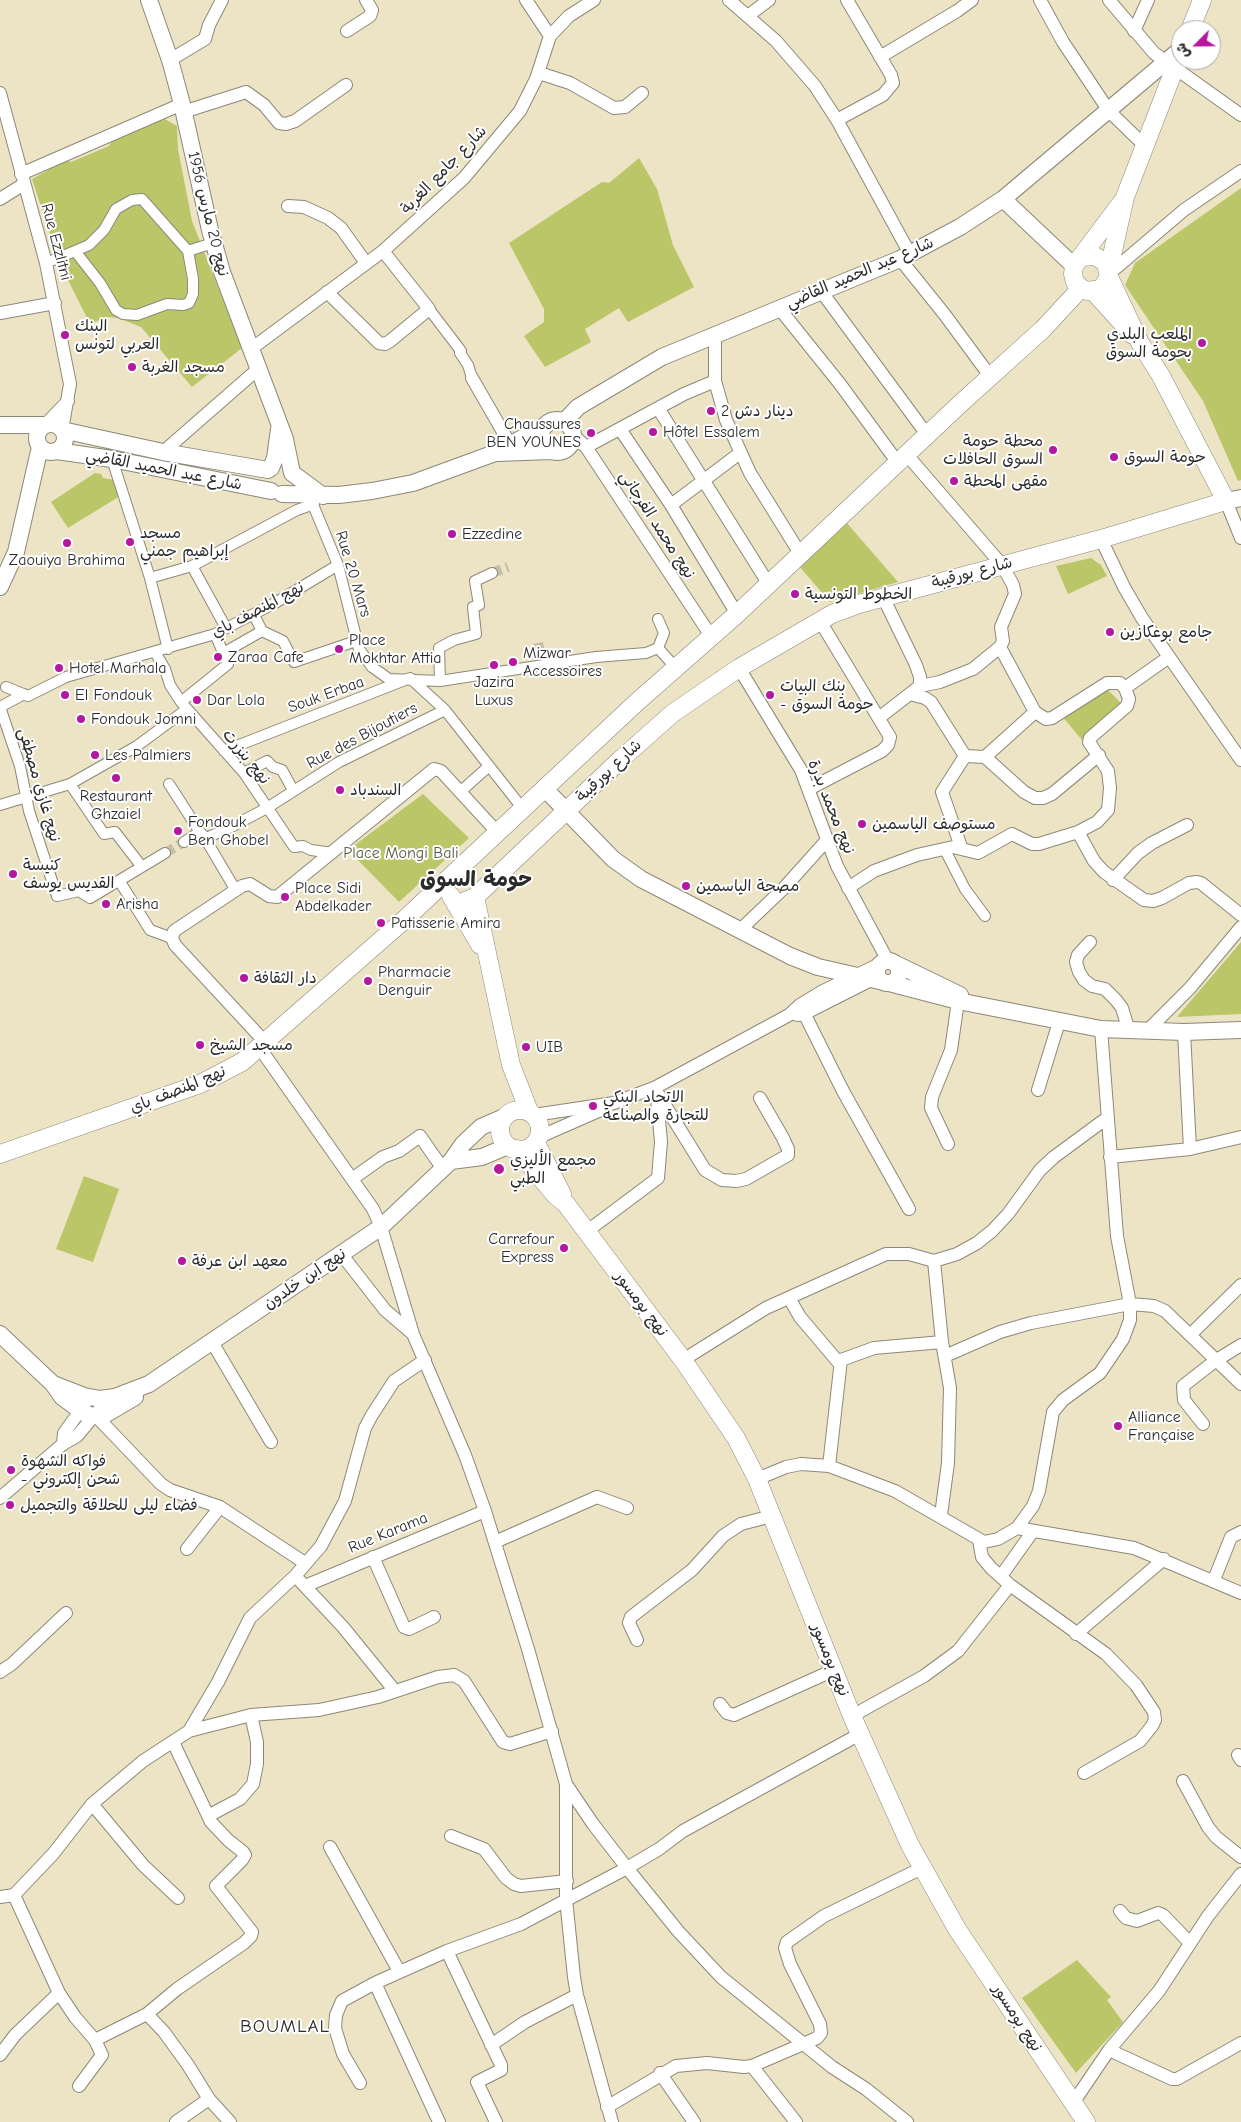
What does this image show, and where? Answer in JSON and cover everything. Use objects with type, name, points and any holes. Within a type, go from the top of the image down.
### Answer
[{"type":"main road","points":[[1194,20],[1202,0]]},
{"type":"main road","points":[[1088,290],[1106,284],[1125,197],[1172,70]]},
{"type":"main road","points":[[1125,197],[1078,262],[1075,282],[1088,290],[1140,342]]},
{"type":"main road","points":[[1078,262],[1088,255],[1101,258],[1140,342],[1233,500]]},
{"type":"main road","name":"شارع بورقيبة","points":[[443,883],[737,614],[990,376],[1088,290]]},
{"type":"main road","name":"شارع بورقيبة","points":[[456,905],[474,897],[673,713],[739,668],[820,621],[859,604],[1101,539],[1233,500]]},
{"type":"main road","name":"نهج بومسور","points":[[443,883],[489,960]]},
{"type":"main road","name":"نهج المنصف باي","points":[[0,1154],[200,1084],[242,1062],[443,883]]},
{"type":"main road","name":"نهج بومسور","points":[[474,897],[511,1065],[540,1130],[538,1140],[566,1204]]},
{"type":"main road","name":"نهج بومسور","points":[[511,1065],[505,1116],[500,1132],[512,1148],[566,1204],[683,1360],[736,1438],[757,1479],[852,1716],[895,1816],[957,1929],[1073,2103],[1083,2121]]},
{"type":"main road","points":[[505,1116],[513,1110],[531,1113]]},
{"type":"main road","points":[[512,1148],[531,1147],[538,1140]]},
{"type":"street","name":"نهج 20 مارس 1956","points":[[149,0],[170,60],[213,243],[289,454],[292,473]]},
{"type":"street","points":[[170,60],[205,39],[209,25],[222,0]]},
{"type":"street","points":[[347,31],[370,16],[372,10],[366,0]]},
{"type":"street","points":[[526,0],[550,36]]},
{"type":"street","name":"شارع جامع الغربة","points":[[251,349],[383,251],[446,197],[487,152],[520,111],[539,73],[550,36],[569,16],[594,0]]},
{"type":"street","points":[[729,0],[749,15],[794,60],[837,120],[905,257],[990,376]]},
{"type":"street","points":[[749,15],[769,0]]},
{"type":"street","points":[[837,120],[891,89],[893,83],[891,75],[847,0]]},
{"type":"street","points":[[880,57],[972,0]]},
{"type":"street","points":[[1040,0],[1063,42],[1109,111],[1145,146]]},
{"type":"street","points":[[1109,0],[1134,30],[1171,55]]},
{"type":"street","points":[[1134,30],[1148,0]]},
{"type":"street","name":"شارع عبد الحميد القاضي","points":[[568,428],[578,407],[662,357],[905,257],[960,227],[1003,199],[1171,62]]},
{"type":"street","points":[[1190,70],[1241,115]]},
{"type":"street","points":[[539,73],[570,83],[614,108],[625,107],[642,92]]},
{"type":"street","points":[[0,199],[23,179],[182,108],[246,92],[264,105],[279,123],[286,124],[295,121],[346,85]]},
{"type":"street","name":"Rue Ezzlitni","points":[[0,92],[46,262],[70,384],[62,430]]},
{"type":"street","points":[[1109,273],[1184,210],[1241,171]]},
{"type":"street","points":[[46,262],[75,251],[95,240],[116,209],[139,199],[147,202],[188,251],[193,279],[193,294],[189,303],[183,305],[167,304],[130,315],[116,310],[100,283],[75,251]]},
{"type":"street","points":[[1003,199],[1078,262]]},
{"type":"street","points":[[288,206],[311,210],[334,223],[366,263]]},
{"type":"street","points":[[188,251],[213,243]]},
{"type":"street","points":[[383,251],[462,351],[460,353],[468,365],[472,378],[513,448]]},
{"type":"street","points":[[821,291],[928,436]]},
{"type":"street","points":[[327,292],[356,323],[383,344],[390,341],[428,308]]},
{"type":"street","points":[[0,313],[55,303]]},
{"type":"street","points":[[779,308],[902,459],[1002,565],[1013,585],[1015,594],[1001,627],[1003,641],[1000,647],[973,669],[915,690],[880,717]]},
{"type":"street","points":[[715,336],[715,381],[726,420],[740,454],[801,554]]},
{"type":"street","points":[[162,452],[258,369]]},
{"type":"street","points":[[586,447],[658,408],[715,381]]},
{"type":"street","points":[[48,449],[38,432],[68,402]]},
{"type":"street","points":[[658,408],[768,583]]},
{"type":"street","points":[[556,420],[568,428],[571,443],[566,449],[557,452],[546,448],[541,436],[546,425],[556,420]]},
{"type":"street","points":[[45,425],[52,424],[62,430],[64,444],[48,449]]},
{"type":"street","name":"شارع عبد الحميد القاضي","points":[[4,425],[48,449],[112,459],[276,493],[315,498],[372,491],[413,483],[513,448],[546,425]]},
{"type":"street","name":"شارع عبد الحميد القاضي","points":[[4,425],[45,425]]},
{"type":"street","name":"نهج 20 مارس 1956","points":[[269,469],[278,442],[279,425]]},
{"type":"street","name":"نهج محمد الفرجاني","points":[[568,428],[586,447],[711,636]]},
{"type":"street","points":[[620,429],[671,505],[737,614]]},
{"type":"street","name":"شارع عبد الحميد القاضي","points":[[62,430],[162,452],[269,469]]},
{"type":"street","name":"شارع عبد الحميد القاضي","points":[[513,448],[551,451]]},
{"type":"street","points":[[0,587],[16,552],[30,493],[48,449]]},
{"type":"street","points":[[671,505],[740,454]]},
{"type":"street","points":[[112,459],[150,578],[168,649]]},
{"type":"street","points":[[150,578],[192,566],[297,510],[315,498],[292,473],[285,466],[269,469],[265,479],[276,493],[287,492],[293,484],[292,473]]},
{"type":"street","name":"Rue 20 Mars","points":[[315,498],[338,565],[356,640],[362,654],[368,662],[389,678],[410,678]]},
{"type":"street","points":[[1233,500],[1241,538]]},
{"type":"street","points":[[1101,539],[1124,587],[1241,760]]},
{"type":"street","name":"نهج المنصف باي","points":[[0,707],[24,694],[28,696],[66,677],[215,634],[254,615],[338,565]]},
{"type":"street","points":[[192,566],[226,628]]},
{"type":"street","points":[[440,681],[439,648],[454,640],[476,634],[473,607],[479,605],[475,581],[492,573]]},
{"type":"street","points":[[882,598],[916,665],[920,677],[915,690]]},
{"type":"street","points":[[254,615],[262,631],[283,641],[294,662],[356,640]]},
{"type":"street","points":[[410,678],[440,681],[596,657],[646,654],[658,648],[664,633],[658,619]]},
{"type":"street","points":[[810,789],[882,751],[888,745],[890,737],[880,717],[820,621]]},
{"type":"street","points":[[225,652],[262,631]]},
{"type":"street","points":[[0,805],[70,784],[137,746],[226,666],[228,660],[215,634]]},
{"type":"street","points":[[965,756],[942,792],[961,847],[969,852],[978,853],[1012,834],[1032,844],[1078,832],[1097,822],[1108,810],[1110,799],[1108,771],[1089,742],[1090,738],[1127,706],[1129,699],[1126,688],[1120,683],[1114,682],[1099,686],[1052,718],[1046,719],[1035,712],[1000,647]]},
{"type":"street","points":[[658,648],[676,668]]},
{"type":"street","name":"نهج بنزرت","points":[[155,652],[165,669],[170,685],[184,705],[244,773],[294,847],[303,846],[311,850],[333,853]]},
{"type":"street","points":[[1126,688],[1169,656]]},
{"type":"street","name":"نهج محمد بدرة","points":[[739,668],[810,789],[827,840],[884,973]]},
{"type":"street","name":"Rue des Bijoutiers","points":[[410,678],[445,710],[523,810]]},
{"type":"street","name":"Souk Erbaa","points":[[224,751],[410,678]]},
{"type":"street","points":[[6,687],[24,694]]},
{"type":"street","points":[[915,690],[934,705],[965,756]]},
{"type":"street","name":"نهج غازي مصطفى","points":[[0,707],[20,766],[26,798],[57,896],[79,891],[88,898],[120,882],[165,853]]},
{"type":"street","name":"Rue des Bijoutiers","points":[[266,808],[339,762],[445,710]]},
{"type":"street","points":[[985,757],[1035,712]]},
{"type":"street","points":[[965,756],[985,757],[1024,792],[1035,798],[1043,798],[1052,794],[1099,755]]},
{"type":"street","points":[[244,773],[267,761],[282,770],[293,790]]},
{"type":"street","points":[[460,792],[488,767]]},
{"type":"street","points":[[498,833],[441,771],[434,769],[277,897],[269,896],[250,884],[235,889],[174,931],[172,938],[175,945],[262,1045],[372,1209],[381,1228],[413,1334],[465,1455],[485,1511],[552,1731],[566,1784],[566,1899],[577,1996],[612,2122]]},
{"type":"street","points":[[70,784],[104,834],[116,832],[142,867]]},
{"type":"street","points":[[169,784],[235,889]]},
{"type":"street","points":[[545,789],[613,859],[633,874],[790,956],[818,967],[854,976],[884,973],[983,1005],[1101,1030],[1184,1032],[1241,1030]]},
{"type":"street","points":[[184,842],[205,839],[266,808]]},
{"type":"street","points":[[1113,880],[1145,848],[1187,825]]},
{"type":"street","points":[[1078,832],[1094,861],[1113,880],[1144,900],[1153,901],[1188,883],[1201,883],[1241,915]]},
{"type":"street","points":[[740,930],[784,888],[827,840]]},
{"type":"street","points":[[848,888],[874,871],[917,855],[961,847]]},
{"type":"street","points":[[945,850],[965,889],[985,916]]},
{"type":"street","points":[[120,882],[150,930],[172,938]]},
{"type":"street","points":[[1147,1031],[1190,988],[1241,927]]},
{"type":"street","points":[[1090,942],[1078,955],[1076,962],[1078,972],[1092,986],[1105,989],[1116,1000],[1122,1008],[1128,1031]]},
{"type":"street","points":[[538,1140],[614,1103],[656,1089],[789,1015],[884,973]]},
{"type":"street","points":[[802,1010],[854,976]]},
{"type":"street","points":[[948,1144],[931,1108],[932,1097],[951,1050],[958,998]]},
{"type":"street","points":[[802,1010],[843,1091],[910,1209]]},
{"type":"street","points":[[1038,1090],[1058,1022]]},
{"type":"street","points":[[757,1479],[786,1467],[801,1464],[829,1466],[895,1491],[941,1515],[979,1540],[989,1542],[998,1540],[1017,1528],[1033,1506],[1038,1491],[1053,1412],[1064,1400],[1100,1373],[1111,1359],[1128,1330],[1130,1304],[1118,1236],[1101,1030]]},
{"type":"street","points":[[1184,1032],[1190,1149]]},
{"type":"street","points":[[656,1089],[705,1170],[722,1180],[736,1181],[746,1179],[788,1155],[788,1149],[783,1138],[760,1098]]},
{"type":"street","points":[[586,1232],[658,1178],[661,1142],[656,1089]]},
{"type":"street","points":[[531,1113],[614,1103]]},
{"type":"street","name":"نهج ابن خلدون","points":[[63,1444],[64,1433],[90,1403],[116,1398],[149,1384],[342,1255],[381,1228],[447,1165],[463,1144],[481,1127],[505,1116]]},
{"type":"street","points":[[683,1360],[743,1321],[886,1254],[909,1254],[934,1261],[957,1254],[992,1231],[1040,1170],[1054,1157],[1107,1118]]},
{"type":"street","points":[[352,1180],[383,1157],[399,1151],[420,1136],[447,1165],[512,1148]]},
{"type":"street","points":[[1110,1157],[1190,1149],[1241,1137]]},
{"type":"street","points":[[342,1255],[385,1310],[413,1334]]},
{"type":"street","points":[[934,1261],[942,1342],[950,1388],[948,1462],[941,1515]]},
{"type":"street","points":[[1190,1335],[1241,1285]]},
{"type":"street","points":[[789,1298],[800,1317],[840,1363]]},
{"type":"street","points":[[945,1356],[1000,1332],[1031,1323],[1130,1304],[1160,1308],[1241,1384]]},
{"type":"street","points":[[0,1334],[53,1384],[62,1396],[90,1403],[96,1416],[161,1484],[170,1490],[220,1507],[305,1563]]},
{"type":"street","points":[[212,1342],[271,1442]]},
{"type":"street","points":[[829,1466],[840,1363],[849,1356],[874,1348],[942,1342]]},
{"type":"street","points":[[1203,1424],[1184,1400],[1182,1390],[1186,1383],[1215,1361],[1241,1345]]},
{"type":"street","points":[[189,1732],[218,1682],[250,1618],[294,1576],[321,1546],[342,1510],[364,1428],[372,1415],[394,1381],[425,1360]]},
{"type":"street","name":"نهج ابن خلدون","points":[[0,1498],[63,1444],[77,1436],[96,1416],[120,1407],[136,1397],[149,1384]]},
{"type":"street","points":[[495,1542],[597,1496],[627,1508]]},
{"type":"street","points":[[187,1549],[220,1507]]},
{"type":"street","name":"Rue Karama","points":[[305,1586],[485,1511]]},
{"type":"street","points":[[637,1640],[629,1624],[632,1617],[692,1570],[723,1536],[741,1524],[772,1516]]},
{"type":"street","points":[[1017,1528],[1134,1548],[1214,1580],[1241,1593]]},
{"type":"street","points":[[852,1716],[924,1676],[958,1651],[1006,1580],[1033,1531]]},
{"type":"street","points":[[1214,1580],[1231,1537],[1241,1532]]},
{"type":"street","points":[[979,1540],[982,1556],[1006,1580],[1076,1634],[1106,1654],[1125,1672],[1149,1702],[1155,1720],[1140,1741],[1084,1773]]},
{"type":"street","points":[[374,1557],[404,1627],[409,1629],[434,1617]]},
{"type":"street","points":[[1076,1634],[1164,1559]]},
{"type":"street","points":[[294,1576],[343,1626],[395,1692]]},
{"type":"street","points":[[0,1672],[12,1664],[66,1613]]},
{"type":"street","points":[[720,1704],[727,1713],[734,1715],[834,1670]]},
{"type":"street","points":[[0,1897],[14,1895],[54,1854],[92,1804],[143,1761],[189,1732],[251,1715],[319,1710],[395,1692],[438,1677],[454,1675],[464,1681],[503,1742],[510,1744],[552,1731]]},
{"type":"street","points":[[208,1816],[240,1798],[253,1784],[257,1764],[257,1742],[251,1715]]},
{"type":"street","points":[[360,2083],[340,2045],[335,2028],[336,2014],[342,2001],[399,1971],[521,1924],[627,1868],[659,1849],[683,1831],[860,1734]]},
{"type":"street","points":[[95,2040],[147,2014],[177,1989],[251,1936],[250,1928],[216,1886],[242,1860],[243,1852],[219,1831],[208,1816],[173,1742]]},
{"type":"street","points":[[1183,1781],[1208,1827],[1216,1837],[1241,1857]]},
{"type":"street","points":[[566,1784],[593,1824],[627,1868],[678,1931],[721,1977],[804,2045],[907,2122]]},
{"type":"street","points":[[92,1804],[143,1865],[178,1898]]},
{"type":"street","points":[[451,1836],[484,1849],[514,1884],[521,1886],[567,1881]]},
{"type":"street","points":[[330,1847],[399,1971]]},
{"type":"street","points":[[607,2107],[660,2073],[676,2066],[693,2064],[752,2066],[817,2038],[821,2033],[820,2024],[790,1964],[785,1948],[787,1942],[824,1916],[922,1868]]},
{"type":"street","points":[[1073,2103],[1109,2050],[1159,1991],[1189,1942],[1241,1874]]},
{"type":"street","points":[[14,1895],[59,1993],[75,2017],[95,2040],[102,2055],[79,2086]]},
{"type":"street","points":[[1120,1911],[1126,1918],[1137,1920],[1158,1913],[1163,1915],[1189,1942]]},
{"type":"street","points":[[447,1951],[502,2068],[479,2080],[477,2084],[496,2122]]},
{"type":"street","points":[[375,1983],[439,2122]]},
{"type":"street","points":[[0,2055],[15,2035],[59,1993]]},
{"type":"street","points":[[492,2045],[524,2022],[577,1996]]},
{"type":"street","points":[[147,2014],[164,2032],[188,2065],[209,2099],[230,2122]]},
{"type":"street","points":[[1109,2050],[1172,2079],[1177,2079],[1241,2044]]},
{"type":"street","points":[[752,2066],[796,2122]]},
{"type":"street","points":[[660,2073],[694,2122]]},
{"type":"street","points":[[176,2122],[209,2099]]},
{"type":"green space","points":[[165,119],[177,126],[178,149],[192,221],[242,348],[192,387],[141,327],[118,318],[108,317],[90,324],[67,278],[60,252],[56,252],[32,179],[66,160],[71,162],[109,146],[112,141]]},
{"type":"green space","points":[[639,158],[657,189],[673,245],[694,287],[628,322],[619,308],[585,329],[591,342],[545,367],[524,336],[544,322],[544,309],[509,243],[602,182],[609,183]]},
{"type":"green space","name":"الملعب البلدي بحومة السوق","points":[[1241,188],[1241,480],[1238,481],[1203,401],[1125,285],[1135,263]]},
{"type":"green space","points":[[95,473],[101,474],[103,478],[115,480],[120,496],[68,528],[51,502]]},
{"type":"green space","points":[[846,522],[898,582],[830,602],[799,566]]},
{"type":"green space","points":[[1091,558],[1101,565],[1107,576],[1068,594],[1056,566]]},
{"type":"green space","points":[[1106,688],[1123,705],[1082,740],[1061,715]]},
{"type":"green space","name":"Place Mongi Bali","points":[[423,794],[469,838],[399,902],[348,850]]},
{"type":"green space","points":[[1241,942],[1241,1014],[1177,1017]]},
{"type":"green space","points":[[84,1176],[119,1189],[93,1262],[56,1249]]},
{"type":"green space","points":[[1077,1960],[1111,1997],[1107,2000],[1123,2022],[1076,2073],[1022,1998]]},
{"type":"tunnel","points":[[492,573],[508,567]]},
{"type":"tunnel","points":[[538,643],[542,661]]},
{"type":"tunnel","points":[[165,853],[184,842]]},
{"type":"place","name":"البنك العربي لتونس","points":[[65,335]]},
{"type":"place","name":"الملعب البلدي بحومة السوق","points":[[1202,343]]},
{"type":"place","name":"مسجد الغربة","points":[[132,367]]},
{"type":"place","name":"2 دينار دش","points":[[711,411]]},
{"type":"place","name":"Hôtel Essalem","points":[[653,432]]},
{"type":"place","name":"Chaussures BEN YOUNES","points":[[591,433]]},
{"type":"place","name":"محطة حومة السوق الحافلات","points":[[1053,450]]},
{"type":"place","name":"حومة السوق","points":[[1114,457]]},
{"type":"place","name":"مقهى المحطة","points":[[954,481]]},
{"type":"place","name":"Ezzedine","points":[[452,534]]},
{"type":"place","name":"مسجد إبراهيم جمني","points":[[130,542]]},
{"type":"place","name":"Zaouiya Brahima","points":[[67,543]]},
{"type":"place","name":"الخطوط التونسية","points":[[795,594]]},
{"type":"place","name":"جامع بوعكازين","points":[[1110,632]]},
{"type":"place","name":"Place Mokhtar Attia","points":[[339,649]]},
{"type":"place","name":"Zaraa Cafe","points":[[218,657]]},
{"type":"place","name":"Mizwar Accessoires","points":[[513,662]]},
{"type":"place","name":"Jazira Luxus","points":[[494,665]]},
{"type":"place","name":"Hotel Marhala","points":[[59,668]]},
{"type":"place","name":"El Fondouk","points":[[65,695]]},
{"type":"place","name":"بنك البيات - حومة السوق","points":[[770,695]]},
{"type":"place","name":"Dar Lola","points":[[197,700]]},
{"type":"place","name":"Fondouk Jomni","points":[[81,719]]},
{"type":"place","name":"Les Palmiers","points":[[95,755]]},
{"type":"place","name":"Restaurant Ghzaiel","points":[[116,778]]},
{"type":"place","name":"السندباد","points":[[340,790]]},
{"type":"place","name":"مستوصف الياسمين","points":[[862,824]]},
{"type":"place","name":"Fondouk Ben Ghobel","points":[[178,831]]},
{"type":"place","name":"كنيسة القديس يوسف","points":[[13,874]]},
{"type":"place","name":"مصحة الياسمين","points":[[686,886]]},
{"type":"place","name":"Place Sidi Abdelkader","points":[[285,897]]},
{"type":"place","name":"Arisha","points":[[106,904]]},
{"type":"place","name":"Patisserie Amira","points":[[381,923]]},
{"type":"place","name":"دار الثقافة","points":[[244,978]]},
{"type":"place","name":"Pharmacie Denguir","points":[[368,981]]},
{"type":"place","name":"مسجد الشيخ","points":[[200,1045]]},
{"type":"place","name":"UIB","points":[[526,1047]]},
{"type":"place","name":"الاتحاد البنكي للتجارة والصناعة","points":[[593,1106]]},
{"type":"place","name":"مجمع الأليزي الطبي","points":[[499,1169]]},
{"type":"place","name":"Carrefour Express","points":[[564,1248]]},
{"type":"place","name":"معهد ابن عرفة","points":[[182,1261]]},
{"type":"place","name":"Alliance Française","points":[[1118,1426]]},
{"type":"place","name":"فواكه الشهوة - شحن إلكتروني","points":[[11,1470]]},
{"type":"place","name":"فضاء ليلى للحلاقة والتجميل","points":[[10,1505]]},
{"type":"district","name":"حومة السوق","points":[[476,880]]},
{"type":"district","name":"BOUMLAL","points":[[285,2027]]}]
